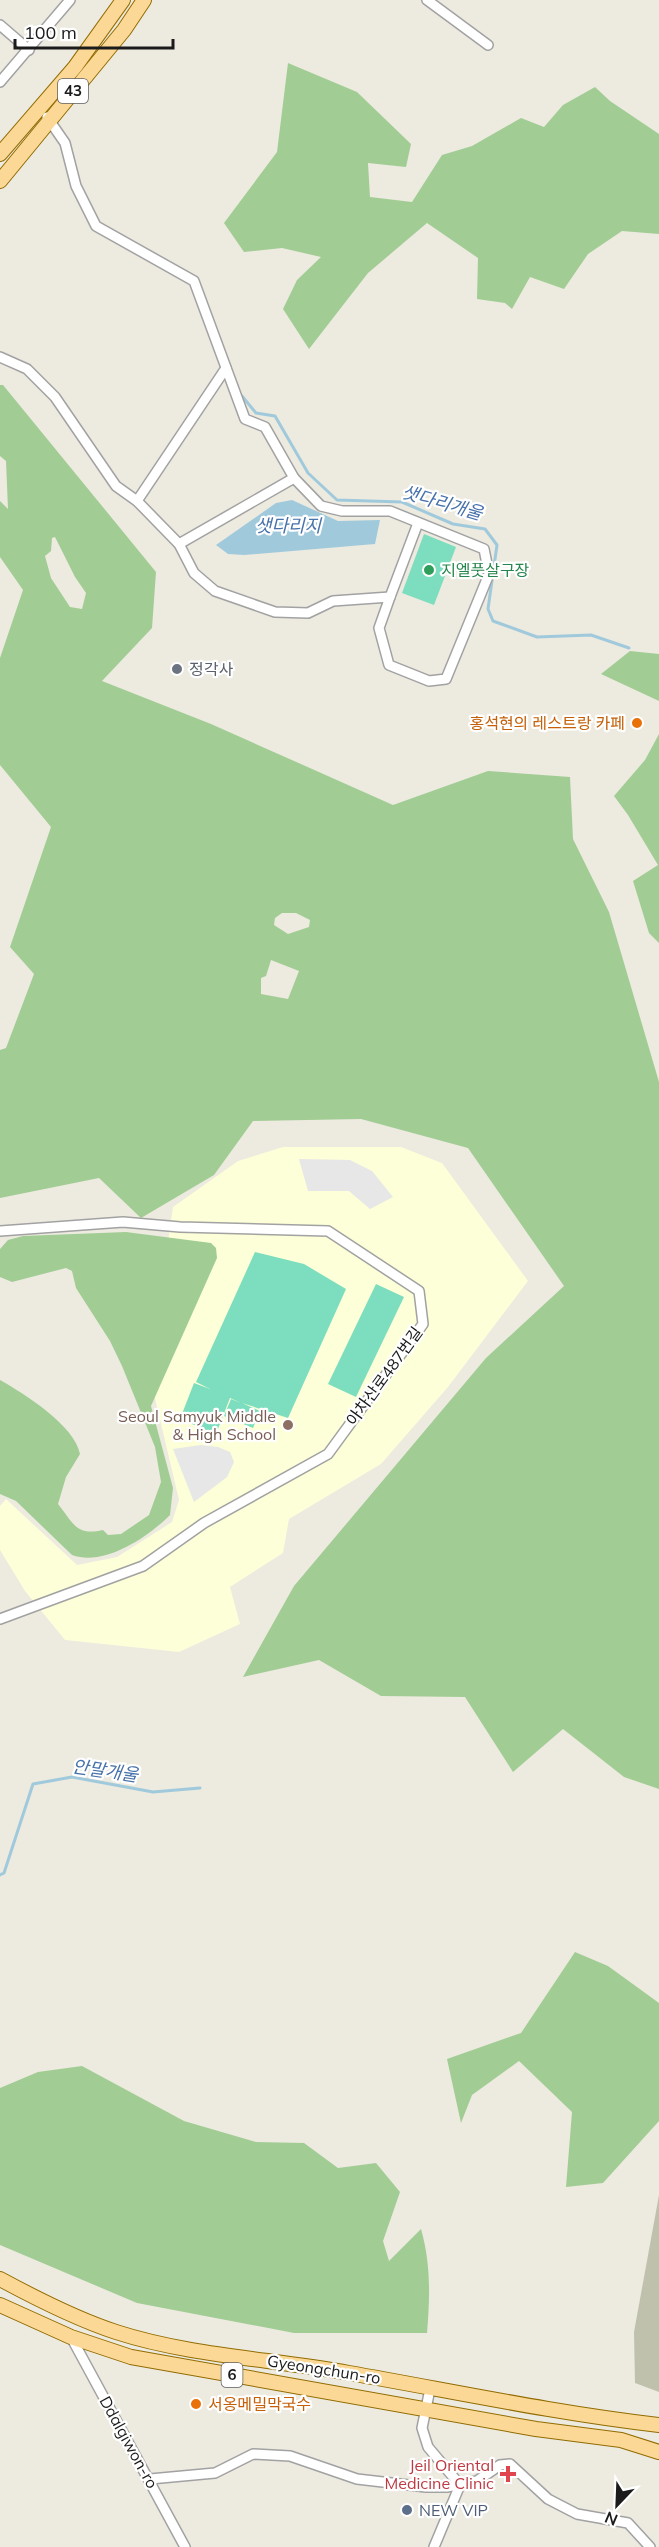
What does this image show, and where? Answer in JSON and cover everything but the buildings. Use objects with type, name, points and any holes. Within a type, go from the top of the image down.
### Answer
[{"type":"main road","name":"43","points":[[0,154],[75,67],[123,0]]},
{"type":"main road","name":"43","points":[[0,181],[124,30],[144,0]]},
{"type":"main road","name":"Gyeongchun-ro","points":[[0,2279],[68,2313],[116,2332],[167,2344],[306,2365],[430,2389],[659,2425]]},
{"type":"main road","name":"Gyeongchun-ro","points":[[0,2305],[71,2337],[131,2357],[426,2409],[621,2440],[659,2452]]},
{"type":"street","points":[[0,82],[70,0]]},
{"type":"street","points":[[427,0],[489,45]]},
{"type":"street","points":[[0,25],[29,50]]},
{"type":"street","points":[[38,110],[50,120],[65,143],[76,186],[96,226],[194,281],[245,419],[265,427],[294,478],[321,506],[342,511],[390,511],[484,549],[489,574],[446,679],[429,681],[389,665],[379,628],[418,523]]},
{"type":"street","points":[[0,357],[27,369],[55,397],[116,486],[137,501],[179,544],[194,573],[215,591],[275,612],[308,613],[333,602],[390,597]]},
{"type":"street","points":[[137,501],[226,368]]},
{"type":"street","points":[[179,544],[294,478]]},
{"type":"street","name":"아차산로487번길","points":[[0,1231],[123,1222],[214,1229],[328,1231],[420,1291],[423,1324],[328,1454],[204,1523],[143,1566],[0,1619]]},
{"type":"street","name":"Ddalgiwon-ro","points":[[71,2337],[185,2547]]},
{"type":"street","points":[[430,2389],[422,2428],[428,2447],[460,2485]]},
{"type":"street","points":[[150,2479],[215,2473],[253,2454],[290,2456],[357,2479],[426,2487],[460,2485],[477,2481],[500,2465],[510,2464],[548,2499],[578,2514],[628,2523],[650,2547]]},
{"type":"street","points":[[434,2547],[460,2485]]},
{"type":"shaded area","name":"Seoul Samyuk Middle & High School","points":[[283,1147],[401,1147],[442,1163],[528,1281],[448,1387],[381,1464],[289,1519],[283,1553],[230,1587],[240,1624],[179,1652],[65,1640],[25,1591],[0,1550],[0,1506],[6,1499],[77,1565],[117,1557],[172,1522],[179,1500],[149,1373],[173,1207],[238,1161]]},
{"type":"shaded area","points":[[299,1159],[350,1160],[372,1171],[393,1197],[370,1209],[349,1191],[308,1191]]},
{"type":"shaded area","points":[[201,1445],[218,1447],[230,1452],[234,1462],[227,1477],[194,1502],[173,1449]]},
{"type":"shaded area","points":[[659,2195],[659,2392],[635,2383],[634,2332]]},
{"type":"green space","points":[[288,63],[357,92],[411,144],[406,167],[368,163],[370,197],[412,202],[442,155],[472,146],[521,118],[544,127],[563,105],[595,87],[610,101],[659,134],[659,234],[622,231],[588,254],[564,289],[530,277],[512,309],[505,303],[477,299],[478,258],[427,223],[368,273],[309,349],[283,309],[297,280],[321,257],[282,248],[244,252],[224,223],[277,152]]},
{"type":"green space","points":[[0,385],[3,385],[156,572],[152,628],[102,681],[211,724],[393,805],[488,771],[570,777],[573,839],[609,912],[659,1082],[659,1789],[624,1777],[563,1729],[513,1772],[465,1697],[381,1696],[319,1660],[243,1677],[294,1586],[486,1358],[564,1286],[468,1148],[361,1119],[253,1121],[214,1175],[141,1218],[99,1178],[0,1198],[0,1050],[6,1048],[34,974],[10,947],[51,827],[0,765],[0,658],[23,590],[0,557],[0,501],[8,509],[6,461],[0,456]],"holes":[[[55,537],[75,577],[86,593],[82,609],[70,607],[51,578],[45,556],[51,551],[52,538]],[[282,913],[296,913],[310,920],[309,927],[288,934],[274,925],[275,918]],[[271,960],[299,971],[288,999],[261,994],[261,978],[266,976]]]},
{"type":"green space","name":"지엘풋살구장","points":[[424,534],[456,547],[434,605],[402,593]]},
{"type":"green space","points":[[630,651],[659,654],[659,701],[601,674]]},
{"type":"green space","points":[[659,734],[659,943],[649,933],[633,881],[658,865],[614,796],[645,760]]},
{"type":"green space","points":[[126,1232],[211,1243],[216,1248],[217,1258],[151,1406],[173,1488],[170,1515],[161,1524],[125,1548],[98,1557],[84,1558],[72,1555],[16,1501],[0,1494],[0,1380],[48,1412],[76,1443],[80,1454],[66,1477],[58,1504],[72,1523],[81,1530],[103,1530],[108,1535],[121,1534],[149,1515],[161,1482],[155,1447],[122,1366],[110,1341],[76,1288],[72,1271],[66,1268],[12,1282],[0,1277],[0,1249],[8,1240],[23,1236]]},
{"type":"green space","points":[[255,1252],[304,1264],[346,1289],[288,1418],[242,1403],[260,1411],[253,1428],[224,1416],[231,1399],[241,1403],[230,1398],[216,1434],[180,1419],[194,1383],[210,1389],[196,1382]]},
{"type":"green space","points":[[376,1284],[404,1297],[356,1397],[328,1384]]},
{"type":"green space","points":[[575,1952],[608,1966],[659,2003],[659,2121],[603,2183],[566,2187],[572,2112],[519,2061],[472,2095],[461,2123],[447,2059],[521,2033]]},
{"type":"green space","points":[[82,2066],[184,2121],[256,2142],[304,2143],[338,2168],[376,2163],[400,2192],[383,2241],[389,2261],[421,2229],[427,2255],[429,2281],[427,2333],[294,2333],[137,2303],[0,2245],[0,2088],[38,2072]]},
{"type":"water","name":"샛다리지","points":[[292,500],[338,521],[380,520],[375,544],[244,555],[228,554],[216,545],[276,503]]},
{"type":"waterway","name":"샛다리개울","points":[[242,396],[256,413],[275,416],[308,473],[337,500],[402,502],[453,524],[485,529],[497,545],[488,609],[493,621],[537,637],[591,635],[629,648]]},
{"type":"waterway","name":"안말개울","points":[[0,1875],[4,1873],[33,1784],[72,1777],[153,1792],[200,1788]]},
{"type":"place","name":"지엘풋살구장","points":[[429,570]]},
{"type":"place","name":"정각사","points":[[177,669]]},
{"type":"place","name":"홍석현의 레스트랑 카페","points":[[637,723]]},
{"type":"place","name":"Seoul Samyuk Middle & High School","points":[[288,1425]]},
{"type":"place","name":"서옹메밀막국수","points":[[196,2404]]},
{"type":"place","name":"Jeil Oriental Medicine Clinic","points":[[508,2474]]},
{"type":"place","name":"NEW VIP","points":[[407,2510]]}]
